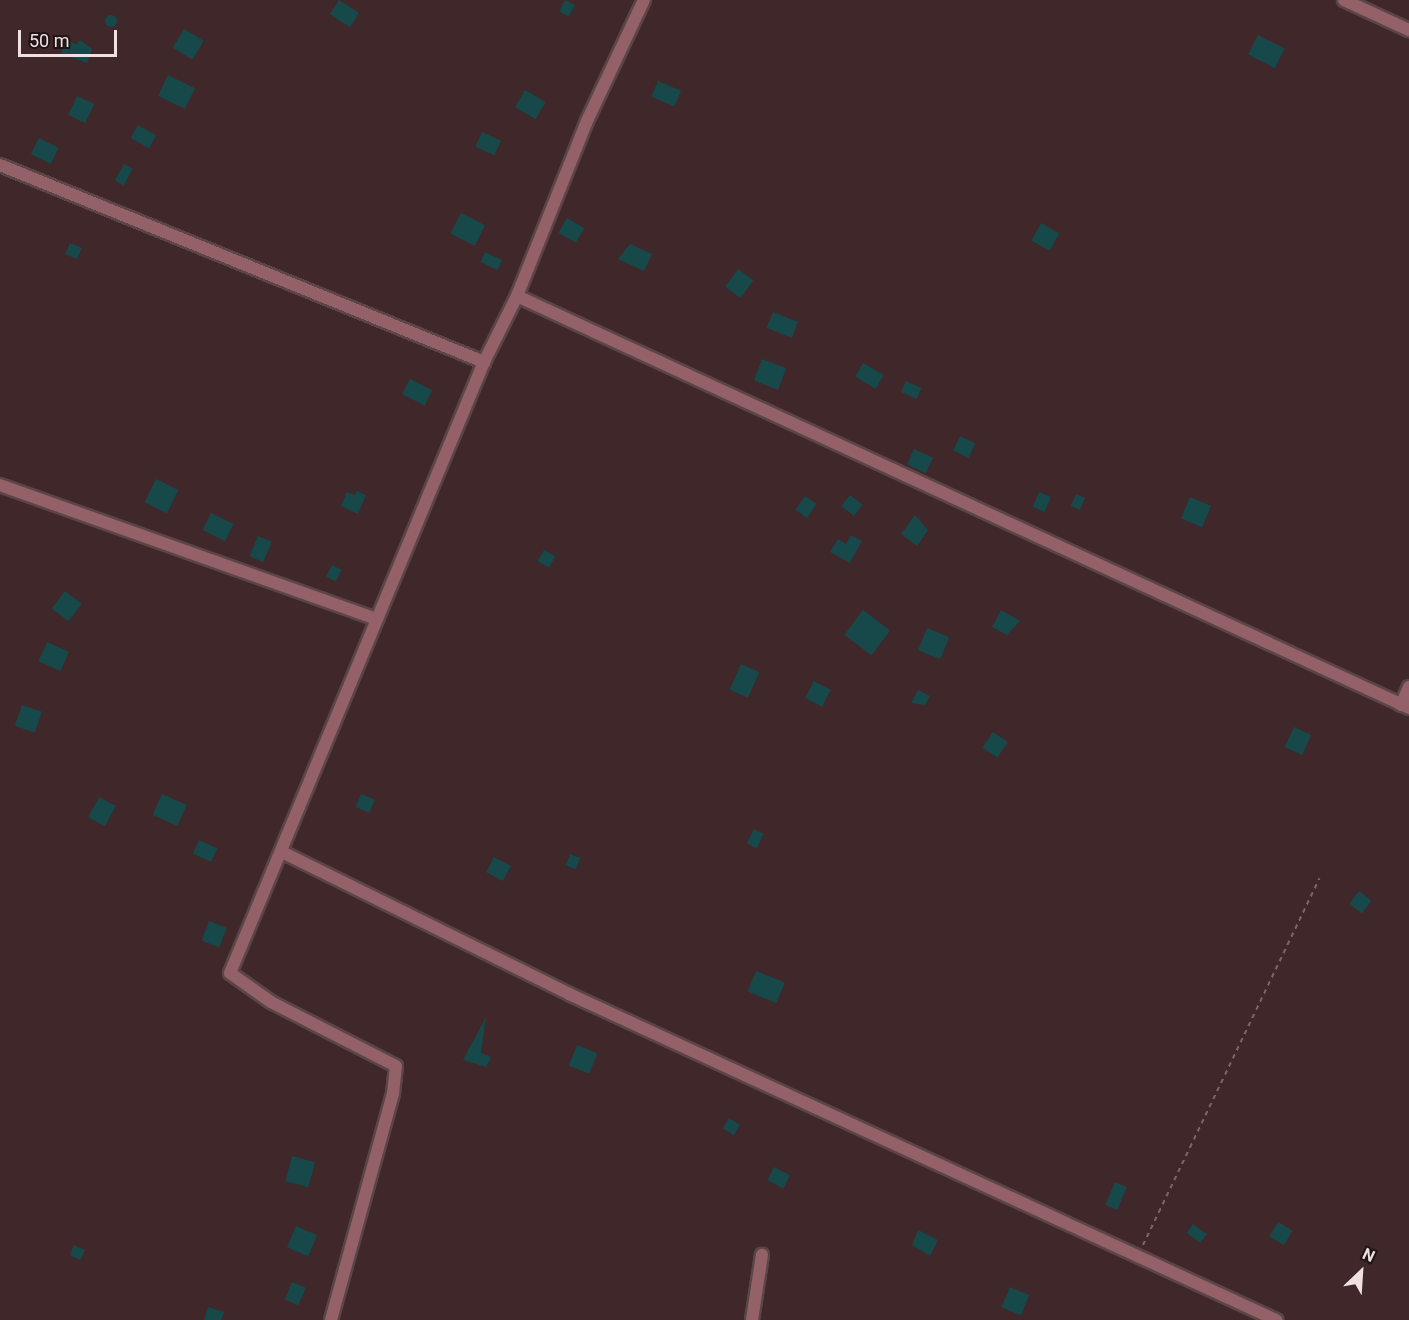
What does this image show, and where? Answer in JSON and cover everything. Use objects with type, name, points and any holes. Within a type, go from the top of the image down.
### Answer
[{"type":"street","points":[[331,1320],[393,1094],[396,1066],[271,1002],[230,973],[483,362],[517,296],[587,121],[644,0]]},
{"type":"street","points":[[1344,0],[1409,30]]},
{"type":"street","points":[[0,165],[483,362]]},
{"type":"street","points":[[517,296],[1405,706],[1409,687]]},
{"type":"street","points":[[0,485],[377,619]]},
{"type":"street","points":[[282,852],[569,994],[1276,1320]]},
{"type":"street","points":[[752,1320],[762,1255]]},
{"type":"path","points":[[1138,1255],[1320,878]]},
{"type":"building","points":[[339,0],[359,13],[350,27],[330,14]]},
{"type":"building","points":[[565,0],[575,5],[569,17],[559,12]]},
{"type":"building","points":[[111,15],[117,21],[111,27],[105,21]]},
{"type":"building","points":[[184,29],[204,41],[192,60],[173,48]]},
{"type":"building","points":[[1258,35],[1285,49],[1275,68],[1248,55]]},
{"type":"building","points":[[66,40],[76,44],[80,40],[92,49],[87,63],[61,53]]},
{"type":"building","points":[[168,75],[195,88],[185,109],[158,96]]},
{"type":"building","points":[[658,81],[681,91],[674,106],[651,97]]},
{"type":"building","points":[[525,90],[546,102],[536,119],[515,107]]},
{"type":"building","points":[[77,96],[94,104],[85,123],[68,115]]},
{"type":"building","points":[[138,125],[156,135],[149,148],[131,138]]},
{"type":"building","points":[[482,132],[501,141],[494,155],[475,147]]},
{"type":"building","points":[[39,138],[59,148],[50,164],[31,154]]},
{"type":"building","points":[[124,164],[133,169],[124,185],[115,181]]},
{"type":"building","points":[[461,213],[485,225],[475,246],[451,233]]},
{"type":"building","points":[[567,218],[584,228],[576,243],[558,233]]},
{"type":"building","points":[[1041,223],[1059,233],[1050,251],[1031,240]]},
{"type":"building","points":[[70,243],[82,248],[77,259],[65,254]]},
{"type":"building","points":[[630,244],[652,254],[644,271],[618,259]]},
{"type":"building","points":[[485,252],[502,260],[498,270],[480,262]]},
{"type":"building","points":[[738,269],[753,280],[740,298],[725,287]]},
{"type":"building","points":[[773,312],[798,322],[792,338],[767,328]]},
{"type":"building","points":[[762,359],[786,368],[778,390],[754,380]]},
{"type":"building","points":[[863,363],[884,375],[876,389],[855,377]]},
{"type":"building","points":[[410,379],[432,390],[425,405],[402,394]]},
{"type":"building","points":[[906,381],[922,388],[917,399],[901,392]]},
{"type":"building","points":[[960,436],[975,443],[969,458],[953,451]]},
{"type":"building","points":[[914,449],[933,458],[926,473],[907,464]]},
{"type":"building","points":[[156,479],[178,490],[167,513],[145,502]]},
{"type":"building","points":[[357,491],[366,495],[358,514],[341,506],[347,492],[355,495]]},
{"type":"building","points":[[1039,492],[1051,497],[1045,512],[1033,507]]},
{"type":"building","points":[[1076,494],[1085,498],[1080,510],[1071,506]]},
{"type":"building","points":[[850,495],[863,505],[854,516],[841,506]]},
{"type":"building","points":[[805,496],[817,504],[807,518],[795,510]]},
{"type":"building","points":[[1190,497],[1211,506],[1202,527],[1181,518]]},
{"type":"building","points":[[211,513],[233,524],[225,541],[203,530]]},
{"type":"building","points":[[915,515],[928,530],[917,546],[901,534]]},
{"type":"building","points":[[851,535],[862,541],[850,563],[830,552],[838,539],[846,544]]},
{"type":"building","points":[[258,536],[272,542],[263,562],[249,556]]},
{"type":"building","points":[[544,550],[555,556],[549,568],[538,561]]},
{"type":"building","points":[[332,565],[342,570],[336,582],[326,577]]},
{"type":"building","points":[[65,591],[82,604],[69,621],[52,609]]},
{"type":"building","points":[[863,610],[890,630],[871,655],[844,635]]},
{"type":"building","points":[[1001,610],[1020,621],[1007,635],[992,627]]},
{"type":"building","points":[[927,628],[949,637],[940,659],[918,650]]},
{"type":"building","points":[[47,642],[69,652],[60,671],[38,661]]},
{"type":"building","points":[[741,664],[759,672],[748,698],[730,690]]},
{"type":"building","points":[[814,681],[831,690],[822,707],[805,698]]},
{"type":"building","points":[[918,690],[930,696],[925,705],[911,703]]},
{"type":"building","points":[[22,705],[42,712],[35,733],[15,726]]},
{"type":"building","points":[[1294,727],[1311,735],[1302,755],[1285,747]]},
{"type":"building","points":[[993,732],[1008,742],[997,758],[982,748]]},
{"type":"building","points":[[162,794],[187,805],[177,826],[153,815]]},
{"type":"building","points":[[361,794],[375,800],[369,813],[356,807]]},
{"type":"building","points":[[99,797],[116,806],[105,826],[88,817]]},
{"type":"building","points":[[754,829],[764,834],[757,848],[747,843]]},
{"type":"building","points":[[199,840],[217,848],[211,862],[193,854]]},
{"type":"building","points":[[570,854],[580,858],[576,869],[566,865]]},
{"type":"building","points":[[494,857],[511,866],[503,881],[486,872]]},
{"type":"building","points":[[1359,891],[1372,901],[1362,913],[1349,904]]},
{"type":"building","points":[[209,921],[227,928],[219,947],[201,941]]},
{"type":"building","points":[[756,971],[785,983],[777,1003],[748,991]]},
{"type":"building","points":[[486,1017],[481,1053],[491,1057],[486,1067],[463,1060]]},
{"type":"building","points":[[577,1045],[597,1053],[589,1074],[569,1065]]},
{"type":"building","points":[[729,1118],[740,1125],[734,1135],[723,1128]]},
{"type":"building","points":[[292,1156],[315,1162],[308,1187],[285,1181]]},
{"type":"building","points":[[774,1167],[790,1175],[783,1189],[767,1180]]},
{"type":"building","points":[[1115,1182],[1127,1187],[1117,1210],[1105,1205]]},
{"type":"building","points":[[1278,1222],[1293,1231],[1284,1245],[1269,1237]]},
{"type":"building","points":[[1193,1224],[1207,1234],[1200,1243],[1187,1233]]},
{"type":"building","points":[[296,1226],[317,1235],[308,1256],[287,1247]]},
{"type":"building","points":[[918,1230],[938,1240],[930,1256],[912,1245]]},
{"type":"building","points":[[74,1245],[85,1250],[80,1260],[70,1255]]},
{"type":"building","points":[[292,1282],[306,1288],[298,1305],[285,1299]]},
{"type":"building","points":[[1010,1287],[1029,1295],[1021,1315],[1001,1307]]},
{"type":"building","points":[[208,1307],[224,1312],[221,1320],[204,1320]]}]
